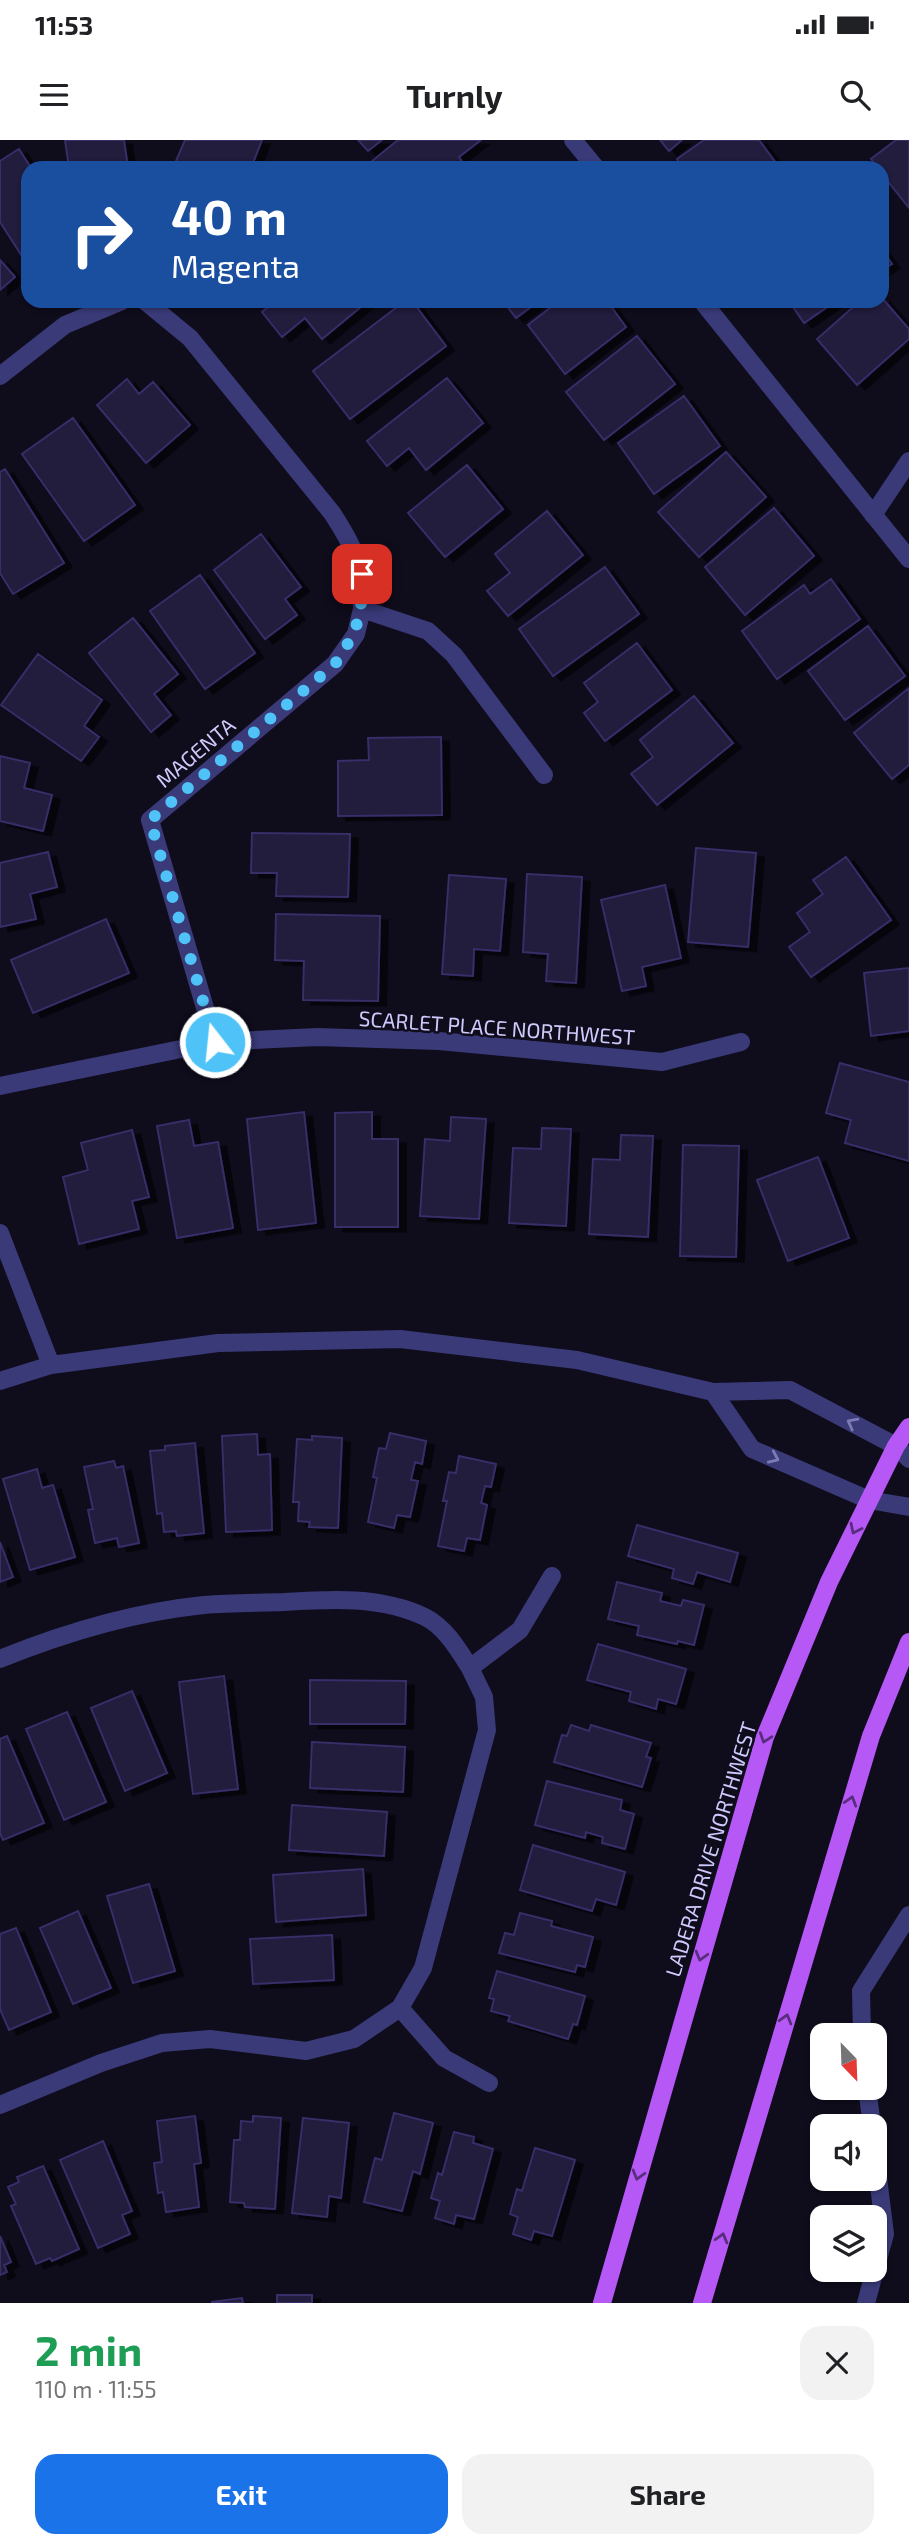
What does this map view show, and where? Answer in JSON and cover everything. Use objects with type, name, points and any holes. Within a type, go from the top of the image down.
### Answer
[{"type":"main road","name":"LADERA DRIVE NORTHWEST","points":[[601,2303],[765,1737],[829,1582],[896,1446],[909,1427]]},
{"type":"main road","points":[[702,2303],[871,1736],[909,1642]]},
{"type":"street","points":[[573,140],[590,161]]},
{"type":"street","points":[[0,376],[65,325],[105,308]]},
{"type":"street","points":[[154,308],[190,338],[332,513],[352,543],[362,574],[362,609],[428,631],[454,655],[544,775]]},
{"type":"street","points":[[708,308],[909,559]]},
{"type":"street","points":[[873,515],[909,461]]},
{"type":"street","name":"MAGENTA","points":[[215,1042],[150,820],[335,664],[356,634],[362,609]]},
{"type":"street","name":"SCARLET PLACE NORTHWEST","points":[[0,1086],[215,1042],[317,1037],[439,1041],[662,1062],[741,1042]]},
{"type":"street","points":[[0,1233],[51,1365]]},
{"type":"street","points":[[0,1381],[51,1365],[218,1343],[400,1339],[577,1360],[713,1392],[790,1390],[896,1446],[909,1459]]},
{"type":"street","points":[[713,1392],[752,1449],[869,1500],[909,1507]]},
{"type":"street","points":[[470,1668],[520,1630],[552,1576]]},
{"type":"street","points":[[0,1660],[26,1648],[125,1618],[204,1605],[341,1599],[393,1606],[427,1618],[452,1640],[484,1697],[488,1730],[423,1968],[400,2008],[354,2039],[306,2051],[210,2039],[162,2043],[100,2063],[0,2105]]},
{"type":"street","points":[[862,2023],[861,1991],[909,1915]]},
{"type":"street","points":[[400,2008],[444,2057],[489,2083]]},
{"type":"street","points":[[866,2303],[872,2282]]},
{"type":"building","points":[[65,140],[124,140],[127,161],[68,161]]},
{"type":"building","points":[[185,140],[262,140],[254,161],[176,161]]},
{"type":"building","points":[[358,140],[382,140],[368,151]]},
{"type":"building","points":[[398,140],[481,140],[459,157],[462,161],[372,161]]},
{"type":"building","points":[[660,140],[682,140],[669,151]]},
{"type":"building","points":[[704,140],[759,140],[775,161],[678,161],[677,159]]},
{"type":"building","points":[[896,140],[909,140],[909,208],[889,183],[889,161],[871,159]]},
{"type":"building","points":[[19,149],[27,161],[21,161],[21,255],[0,222],[0,161]]},
{"type":"building","points":[[0,260],[15,277],[0,290]]},
{"type":"building","points":[[889,306],[909,329],[909,339],[857,385],[817,339],[852,308]]},
{"type":"building","points":[[267,308],[360,308],[322,339],[305,318],[282,337],[262,312]]},
{"type":"building","points":[[396,308],[417,308],[446,346],[350,419],[313,371]]},
{"type":"building","points":[[508,308],[530,308],[516,318]]},
{"type":"building","points":[[550,308],[612,308],[626,327],[565,374],[528,325]]},
{"type":"building","points":[[794,308],[826,308],[804,323]]},
{"type":"building","points":[[637,336],[675,384],[604,440],[566,392]]},
{"type":"building","points":[[447,378],[483,423],[426,470],[409,448],[387,466],[367,441]]},
{"type":"building","points":[[127,379],[139,394],[153,382],[190,425],[146,463],[97,405]]},
{"type":"building","points":[[684,396],[720,446],[654,494],[618,443]]},
{"type":"building","points":[[73,418],[135,505],[84,541],[22,454]]},
{"type":"building","points":[[726,452],[766,497],[699,557],[658,512]]},
{"type":"building","points":[[467,465],[503,509],[445,557],[408,513]]},
{"type":"building","points":[[5,469],[64,563],[13,594],[0,573],[0,472]]},
{"type":"building","points":[[774,508],[814,556],[745,615],[705,567]]},
{"type":"building","points":[[547,511],[583,555],[508,616],[487,591],[510,573],[495,554]]},
{"type":"building","points":[[261,534],[301,587],[285,599],[297,615],[265,639],[214,570]]},
{"type":"building","points":[[605,567],[639,614],[553,676],[519,629]]},
{"type":"building","points":[[200,575],[255,653],[205,689],[150,611]]},
{"type":"building","points":[[831,579],[860,619],[777,679],[742,631],[804,585],[810,594]]},
{"type":"building","points":[[133,618],[178,674],[154,694],[171,715],[151,732],[89,653]]},
{"type":"building","points":[[868,626],[905,676],[845,720],[808,671]]},
{"type":"building","points":[[637,643],[672,690],[605,741],[584,713],[598,702],[584,683]]},
{"type":"building","points":[[38,654],[102,700],[84,726],[99,737],[81,761],[1,705]]},
{"type":"building","points":[[909,688],[909,765],[892,779],[854,733]]},
{"type":"building","points":[[694,696],[733,743],[657,805],[631,774],[653,757],[640,740]]},
{"type":"building","points":[[441,737],[442,815],[338,816],[338,761],[369,760],[368,738]]},
{"type":"building","points":[[0,756],[30,763],[24,788],[52,795],[43,831],[0,821]]},
{"type":"building","points":[[252,833],[350,834],[348,897],[276,896],[277,873],[251,873]]},
{"type":"building","points":[[696,848],[756,853],[748,947],[688,942]]},
{"type":"building","points":[[48,852],[57,887],[30,894],[36,919],[0,927],[0,863]]},
{"type":"building","points":[[846,857],[891,920],[811,977],[789,947],[810,932],[797,913],[823,894],[813,880]]},
{"type":"building","points":[[527,874],[582,877],[576,983],[546,981],[548,954],[523,952]]},
{"type":"building","points":[[449,875],[506,879],[500,951],[474,949],[473,976],[442,974]]},
{"type":"building","points":[[665,885],[681,958],[642,967],[646,986],[622,991],[601,900]]},
{"type":"building","points":[[276,914],[380,916],[378,1001],[303,1000],[304,961],[275,960]]},
{"type":"building","points":[[106,919],[129,973],[33,1013],[11,960]]},
{"type":"building","points":[[909,968],[909,1031],[871,1036],[864,973]]},
{"type":"building","points":[[840,1063],[909,1082],[909,1161],[845,1143],[851,1120],[826,1113]]},
{"type":"building","points":[[304,1112],[316,1223],[258,1230],[247,1119]]},
{"type":"building","points":[[372,1112],[372,1139],[398,1139],[398,1227],[335,1227],[335,1113]]},
{"type":"building","points":[[451,1117],[486,1119],[479,1219],[420,1216],[425,1139],[450,1141]]},
{"type":"building","points":[[189,1120],[194,1146],[218,1142],[233,1228],[177,1238],[157,1126]]},
{"type":"building","points":[[542,1128],[571,1129],[566,1226],[509,1223],[513,1148],[541,1149]]},
{"type":"building","points":[[132,1130],[149,1197],[132,1201],[139,1229],[79,1244],[63,1177],[88,1170],[81,1143]]},
{"type":"building","points":[[621,1135],[653,1136],[648,1237],[589,1234],[593,1159],[620,1160]]},
{"type":"building","points":[[683,1145],[739,1146],[736,1257],[680,1256]]},
{"type":"building","points":[[818,1157],[849,1238],[788,1261],[757,1180]]},
{"type":"building","points":[[390,1433],[426,1441],[422,1464],[415,1462],[411,1480],[418,1481],[410,1517],[397,1515],[394,1528],[368,1522],[377,1478],[373,1477],[379,1448],[386,1449]]},
{"type":"building","points":[[257,1434],[258,1455],[270,1454],[272,1530],[226,1532],[222,1436]]},
{"type":"building","points":[[312,1436],[342,1438],[338,1528],[309,1527],[310,1522],[298,1521],[299,1502],[293,1502],[297,1439],[312,1440]]},
{"type":"building","points":[[195,1443],[204,1533],[177,1536],[176,1531],[164,1532],[162,1513],[157,1514],[150,1451],[165,1450],[165,1446]]},
{"type":"building","points":[[459,1456],[496,1464],[491,1487],[485,1486],[481,1503],[487,1505],[480,1540],[467,1538],[464,1551],[438,1546],[447,1501],[443,1501],[449,1472],[456,1473]]},
{"type":"building","points":[[114,1461],[116,1468],[123,1466],[139,1543],[119,1547],[117,1538],[95,1543],[88,1510],[93,1509],[84,1467]]},
{"type":"building","points":[[37,1469],[42,1488],[53,1485],[75,1557],[30,1570],[3,1479]]},
{"type":"building","points":[[637,1525],[738,1553],[730,1582],[697,1572],[693,1584],[672,1578],[674,1569],[628,1556]]},
{"type":"building","points":[[0,1542],[13,1577],[0,1582]]},
{"type":"building","points":[[617,1582],[662,1593],[660,1601],[681,1606],[683,1600],[704,1605],[694,1645],[637,1635],[639,1626],[608,1619]]},
{"type":"building","points":[[598,1644],[686,1669],[676,1704],[658,1699],[656,1709],[629,1701],[631,1692],[587,1680]]},
{"type":"building","points":[[224,1676],[238,1789],[193,1794],[179,1682]]},
{"type":"building","points":[[310,1680],[406,1681],[405,1724],[310,1724]]},
{"type":"building","points":[[132,1691],[167,1773],[125,1791],[91,1708]]},
{"type":"building","points":[[67,1712],[106,1802],[64,1820],[26,1729]]},
{"type":"building","points":[[571,1725],[589,1731],[591,1725],[651,1743],[646,1757],[651,1758],[642,1787],[554,1762],[562,1735],[567,1736]]},
{"type":"building","points":[[7,1736],[44,1823],[3,1840],[0,1833],[0,1739]]},
{"type":"building","points":[[312,1742],[405,1747],[403,1792],[310,1788]]},
{"type":"building","points":[[547,1781],[622,1800],[620,1810],[634,1814],[625,1849],[602,1843],[603,1837],[586,1832],[585,1838],[535,1825]]},
{"type":"building","points":[[292,1805],[387,1812],[384,1856],[289,1850]]},
{"type":"building","points":[[533,1845],[625,1872],[616,1905],[596,1899],[592,1911],[520,1890]]},
{"type":"building","points":[[363,1869],[366,1915],[276,1922],[273,1875]]},
{"type":"building","points":[[149,1884],[175,1971],[133,1983],[107,1896]]},
{"type":"building","points":[[78,1911],[111,1988],[73,2004],[40,1928]]},
{"type":"building","points":[[520,1913],[552,1921],[551,1926],[593,1937],[585,1967],[577,1965],[575,1972],[499,1953],[505,1933],[514,1935]]},
{"type":"building","points":[[16,1928],[51,2012],[9,2030],[0,2009],[0,1934]]},
{"type":"building","points":[[332,1935],[334,1980],[253,1984],[250,1939]]},
{"type":"building","points":[[497,1971],[585,1996],[577,2025],[573,2024],[568,2039],[508,2021],[510,2016],[491,2011],[494,1999],[489,1998]]},
{"type":"building","points":[[394,2113],[433,2123],[420,2174],[413,2171],[402,2211],[364,2202],[375,2158],[382,2160]]},
{"type":"building","points":[[195,2116],[201,2163],[194,2164],[199,2207],[166,2212],[163,2192],[158,2193],[154,2163],[162,2162],[157,2121]]},
{"type":"building","points":[[253,2116],[281,2118],[275,2209],[245,2207],[244,2203],[230,2202],[234,2140],[240,2140],[241,2121],[253,2122]]},
{"type":"building","points":[[303,2118],[349,2123],[341,2198],[329,2196],[327,2217],[292,2213]]},
{"type":"building","points":[[454,2132],[474,2137],[473,2143],[493,2149],[474,2219],[456,2215],[454,2224],[435,2218],[440,2201],[431,2198],[438,2173],[442,2175]]},
{"type":"building","points":[[103,2141],[132,2211],[122,2215],[130,2234],[98,2248],[60,2160]]},
{"type":"building","points":[[535,2148],[575,2160],[552,2236],[534,2231],[531,2240],[513,2234],[518,2217],[510,2214],[517,2189],[522,2191]]},
{"type":"building","points":[[43,2166],[79,2249],[52,2261],[50,2258],[36,2264],[11,2206],[16,2204],[8,2187],[19,2182],[17,2177]]},
{"type":"building","points":[[0,2236],[11,2262],[4,2265],[7,2272],[0,2275]]},
{"type":"building","points":[[277,2295],[312,2295],[312,2303],[277,2303]]},
{"type":"building","points":[[242,2298],[243,2303],[212,2303],[212,2302]]},
{"type":"route","points":[[215,1042],[150,820],[335,664],[356,634],[362,609],[362,574]]}]
